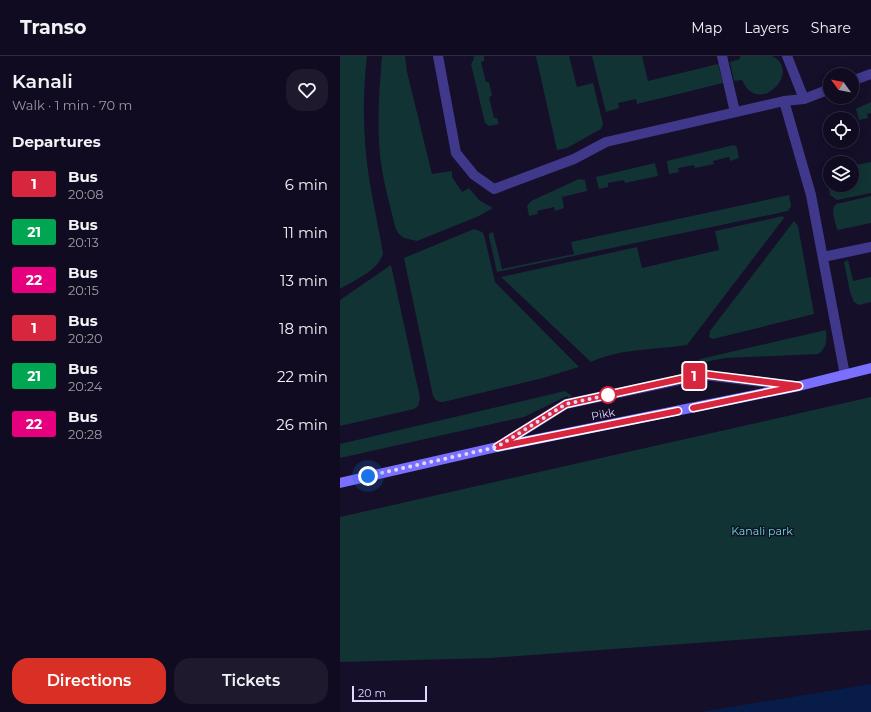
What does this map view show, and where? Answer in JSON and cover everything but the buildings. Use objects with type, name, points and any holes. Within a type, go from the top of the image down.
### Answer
[{"type":"street","points":[[438,56],[456,153],[474,174],[494,189],[574,159],[606,142],[784,101],[804,99],[823,92]]},
{"type":"street","points":[[722,56],[736,112]]},
{"type":"street","points":[[787,56],[804,99]]},
{"type":"street","points":[[859,78],[871,74]]},
{"type":"street","points":[[784,101],[811,195],[845,375]]},
{"type":"street","points":[[823,257],[871,247]]},
{"type":"street","name":"Pikk","points":[[340,483],[497,447],[799,386],[871,368]]},
{"type":"street","points":[[497,447],[566,404],[703,374],[799,386]]},
{"type":"green space","points":[[340,56],[367,56],[364,104],[366,153],[370,184],[383,254],[371,270],[340,289]]},
{"type":"green space","points":[[382,56],[405,56],[407,72],[432,174],[452,171],[452,177],[462,192],[469,188],[479,200],[493,208],[479,216],[417,241],[404,238],[398,233],[395,227],[383,177],[379,142],[379,99]]},
{"type":"green space","points":[[484,56],[484,61],[481,62],[486,82],[489,82],[492,96],[489,97],[494,118],[497,118],[499,124],[489,126],[485,123],[471,64],[474,59],[473,57]]},
{"type":"green space","points":[[536,56],[569,56],[577,87],[593,83],[603,124],[601,129],[567,148],[557,150]]},
{"type":"green space","points":[[592,56],[642,56],[648,81],[718,64],[723,83],[637,104],[636,99],[618,103],[619,108],[606,112]]},
{"type":"green space","points":[[740,56],[772,56],[780,63],[783,71],[781,80],[775,88],[767,93],[758,94],[749,90],[742,80],[734,81],[730,62],[740,59]]},
{"type":"green space","points":[[871,102],[871,113],[867,114],[868,118],[859,120],[859,112],[857,112],[856,109]]},
{"type":"green space","points":[[734,145],[737,147],[739,158],[730,161],[729,157],[713,161],[714,164],[695,168],[694,165],[678,168],[679,172],[669,174],[667,161]]},
{"type":"green space","points":[[871,162],[871,193],[837,200],[830,195],[829,192],[859,192],[859,165]]},
{"type":"green space","points":[[655,163],[658,176],[625,183],[624,180],[608,183],[608,187],[599,189],[596,177]]},
{"type":"green space","points":[[579,179],[585,180],[587,191],[562,197],[564,208],[555,211],[554,207],[537,211],[538,214],[529,216],[527,206],[531,201]]},
{"type":"green space","points":[[789,195],[791,206],[788,211],[497,272],[489,236],[489,234],[493,232],[502,269],[574,254],[571,242]]},
{"type":"green space","points":[[871,196],[871,223],[837,229],[833,212],[836,204]]},
{"type":"green space","points":[[783,216],[784,218],[687,345],[614,354],[591,362],[501,277],[637,247],[642,268],[719,250],[715,231]]},
{"type":"green space","points":[[794,221],[798,226],[814,314],[713,339],[709,337],[710,331]]},
{"type":"green space","points":[[474,229],[482,232],[484,235],[495,282],[579,367],[543,378],[440,402],[433,396],[404,258]]},
{"type":"green space","points":[[848,260],[853,281],[871,277],[871,302],[859,305],[854,302],[850,292],[844,262]]},
{"type":"green space","points":[[391,265],[420,398],[418,406],[414,409],[340,426],[340,300]]},
{"type":"green space","points":[[826,330],[826,344],[818,354],[725,358],[705,362],[704,366],[695,368],[700,359]]},
{"type":"green space","points":[[565,391],[572,396],[568,398],[567,396],[524,417],[340,458],[340,444]]},
{"type":"green space","name":"Kanali park","points":[[871,397],[871,630],[491,658],[340,662],[340,517]]},
{"type":"water","points":[[871,684],[871,712],[701,712]]},
{"type":"bus line","name":"1","points":[[678,411],[497,447],[566,404],[703,374],[799,386],[693,408]]},
{"type":"route","points":[[368,476],[497,447],[566,404],[608,395]]}]
